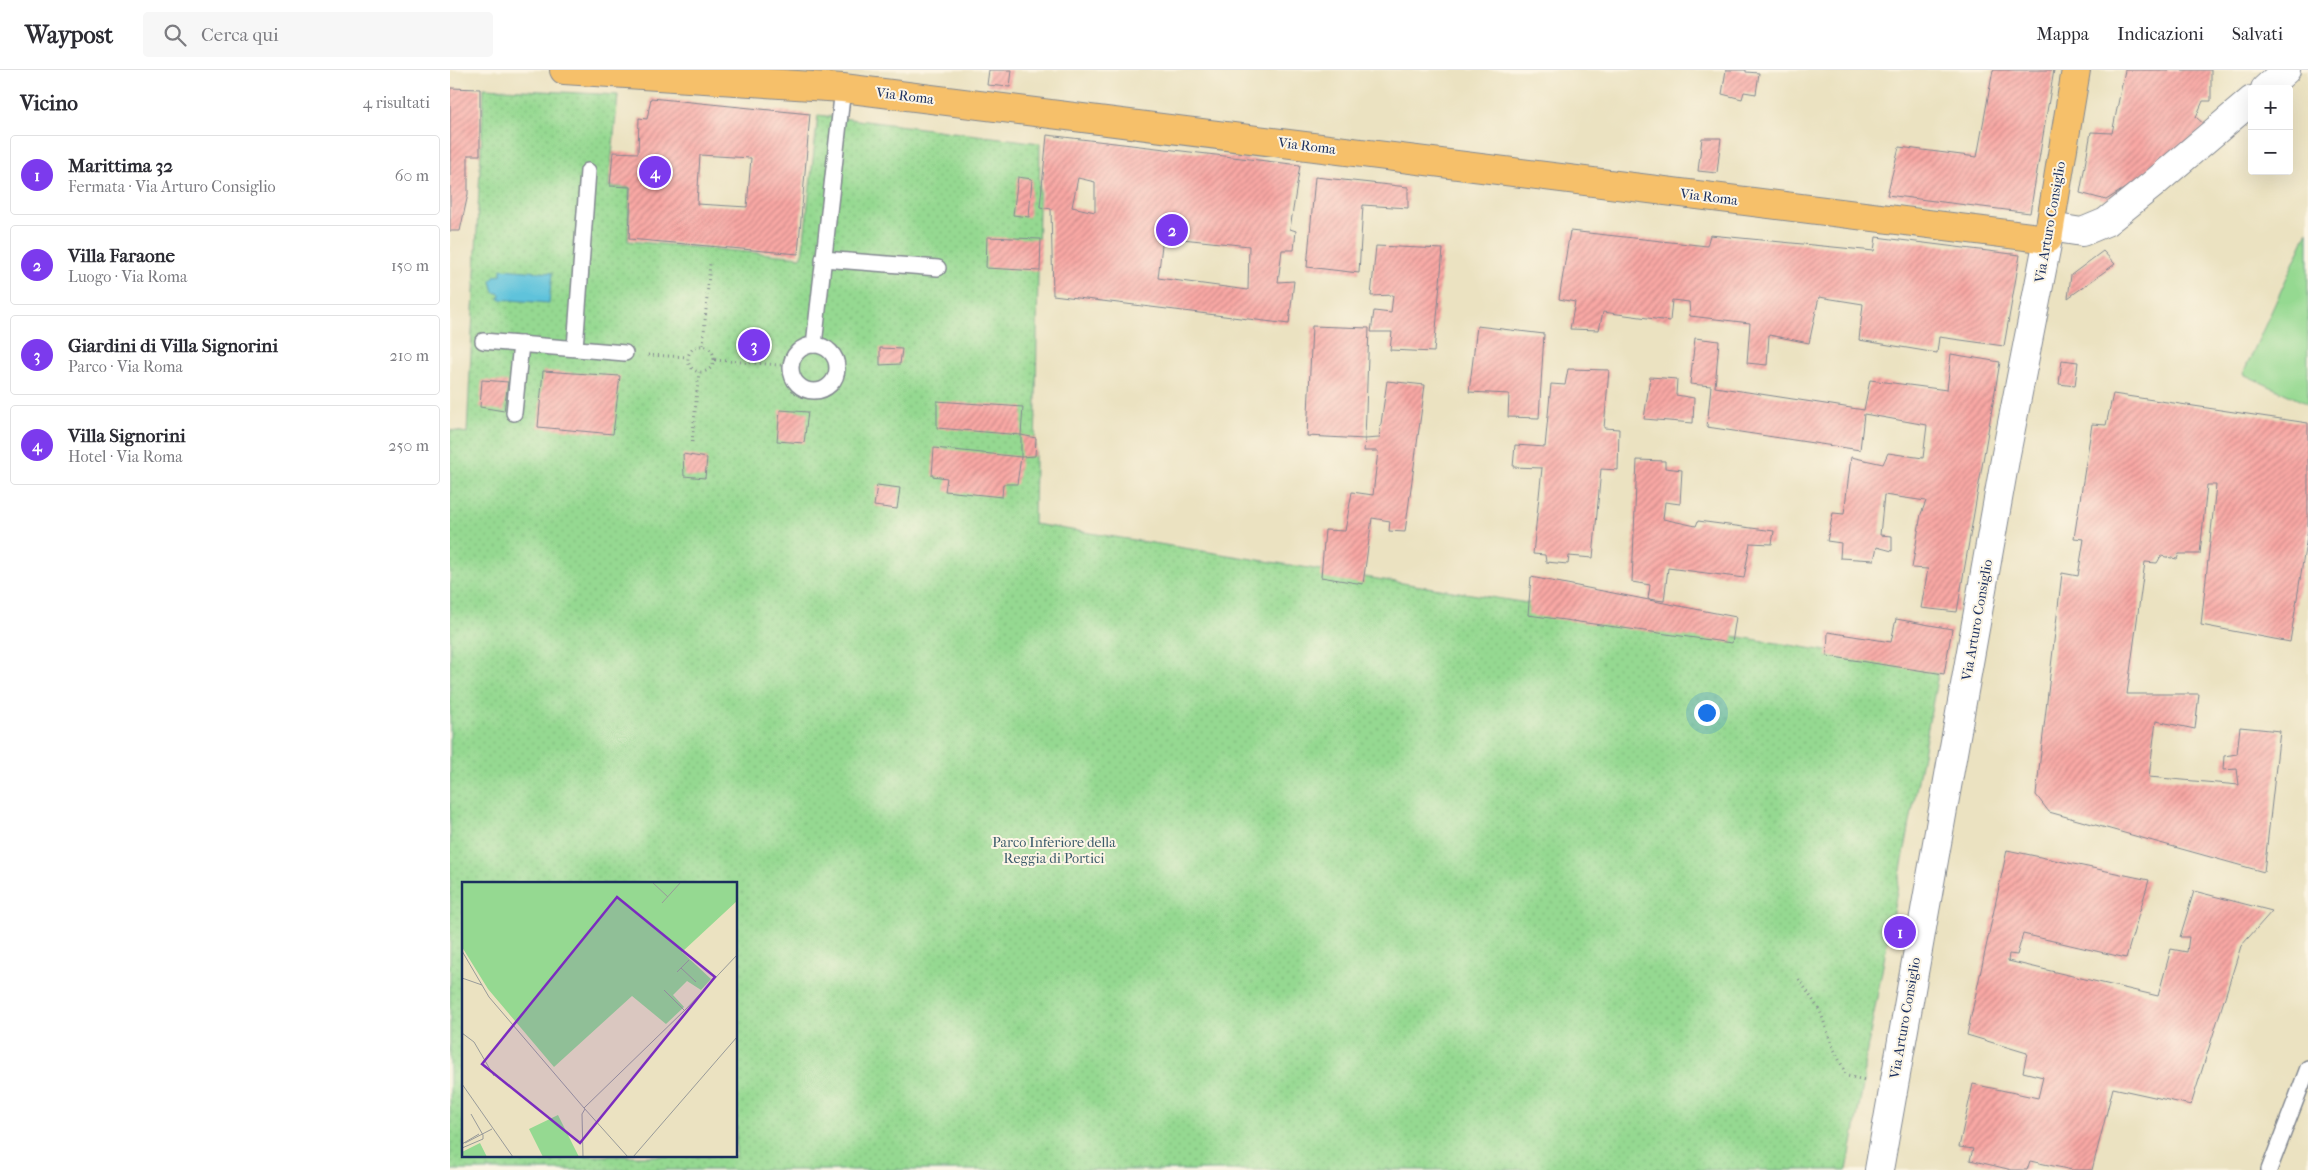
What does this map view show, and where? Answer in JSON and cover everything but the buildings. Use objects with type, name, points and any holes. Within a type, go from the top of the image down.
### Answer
[{"type":"main road","name":"Via Roma","points":[[564,70],[843,88],[2049,233]]},
{"type":"main road","name":"Via Arturo Consiglio","points":[[2049,233],[2076,70]]},
{"type":"street","points":[[2269,85],[2286,70]]},
{"type":"street","points":[[2049,233],[2082,232],[2106,222],[2152,186],[2248,103]]},
{"type":"street","name":"Via Arturo Consiglio","points":[[1879,1170],[2005,464],[2049,233]]},
{"type":"lane","points":[[814,345],[843,88]]},
{"type":"lane","points":[[575,348],[588,171]]},
{"type":"lane","points":[[823,259],[938,268]]},
{"type":"lane","points":[[483,341],[625,353]]},
{"type":"lane","points":[[514,413],[521,344]]},
{"type":"lane","points":[[814,345],[824,348],[832,354],[837,363],[837,373],[832,383],[824,390],[804,389],[796,383],[792,373],[796,354],[804,348],[814,345]]},
{"type":"lane","points":[[2269,1170],[2308,1068]]},
{"type":"path","points":[[703,345],[710,263]]},
{"type":"path","points":[[703,345],[710,348],[714,354],[714,360],[712,367],[700,372],[693,370],[688,364],[687,357],[690,350],[696,346],[703,345]]},
{"type":"path","points":[[625,353],[687,357]]},
{"type":"path","points":[[714,360],[792,366]]},
{"type":"path","points":[[692,442],[700,372]]},
{"type":"path","points":[[1799,979],[1820,1011],[1832,1045],[1847,1076]]},
{"type":"green space","name":"Parco Inferiore della Reggia di Portici","points":[[484,88],[618,95],[609,186],[630,188],[628,241],[802,257],[818,115],[1040,143],[1034,524],[1939,669],[1864,1066],[1864,1080],[1847,1170],[450,1170],[450,430],[467,433]]},
{"type":"green space","points":[[2308,231],[2308,404],[2243,374]]},
{"type":"water","points":[[501,269],[552,273],[549,303],[499,299],[500,294],[494,292],[491,281],[495,276],[501,275]]},
{"type":"place","name":"Villa Signorini","points":[[655,172]]},
{"type":"place","name":"Villa Faraone","points":[[1172,230]]},
{"type":"place","name":"Giardini di Villa Signorini","points":[[754,345]]},
{"type":"place","name":"Marittima 32","points":[[1900,932]]}]
